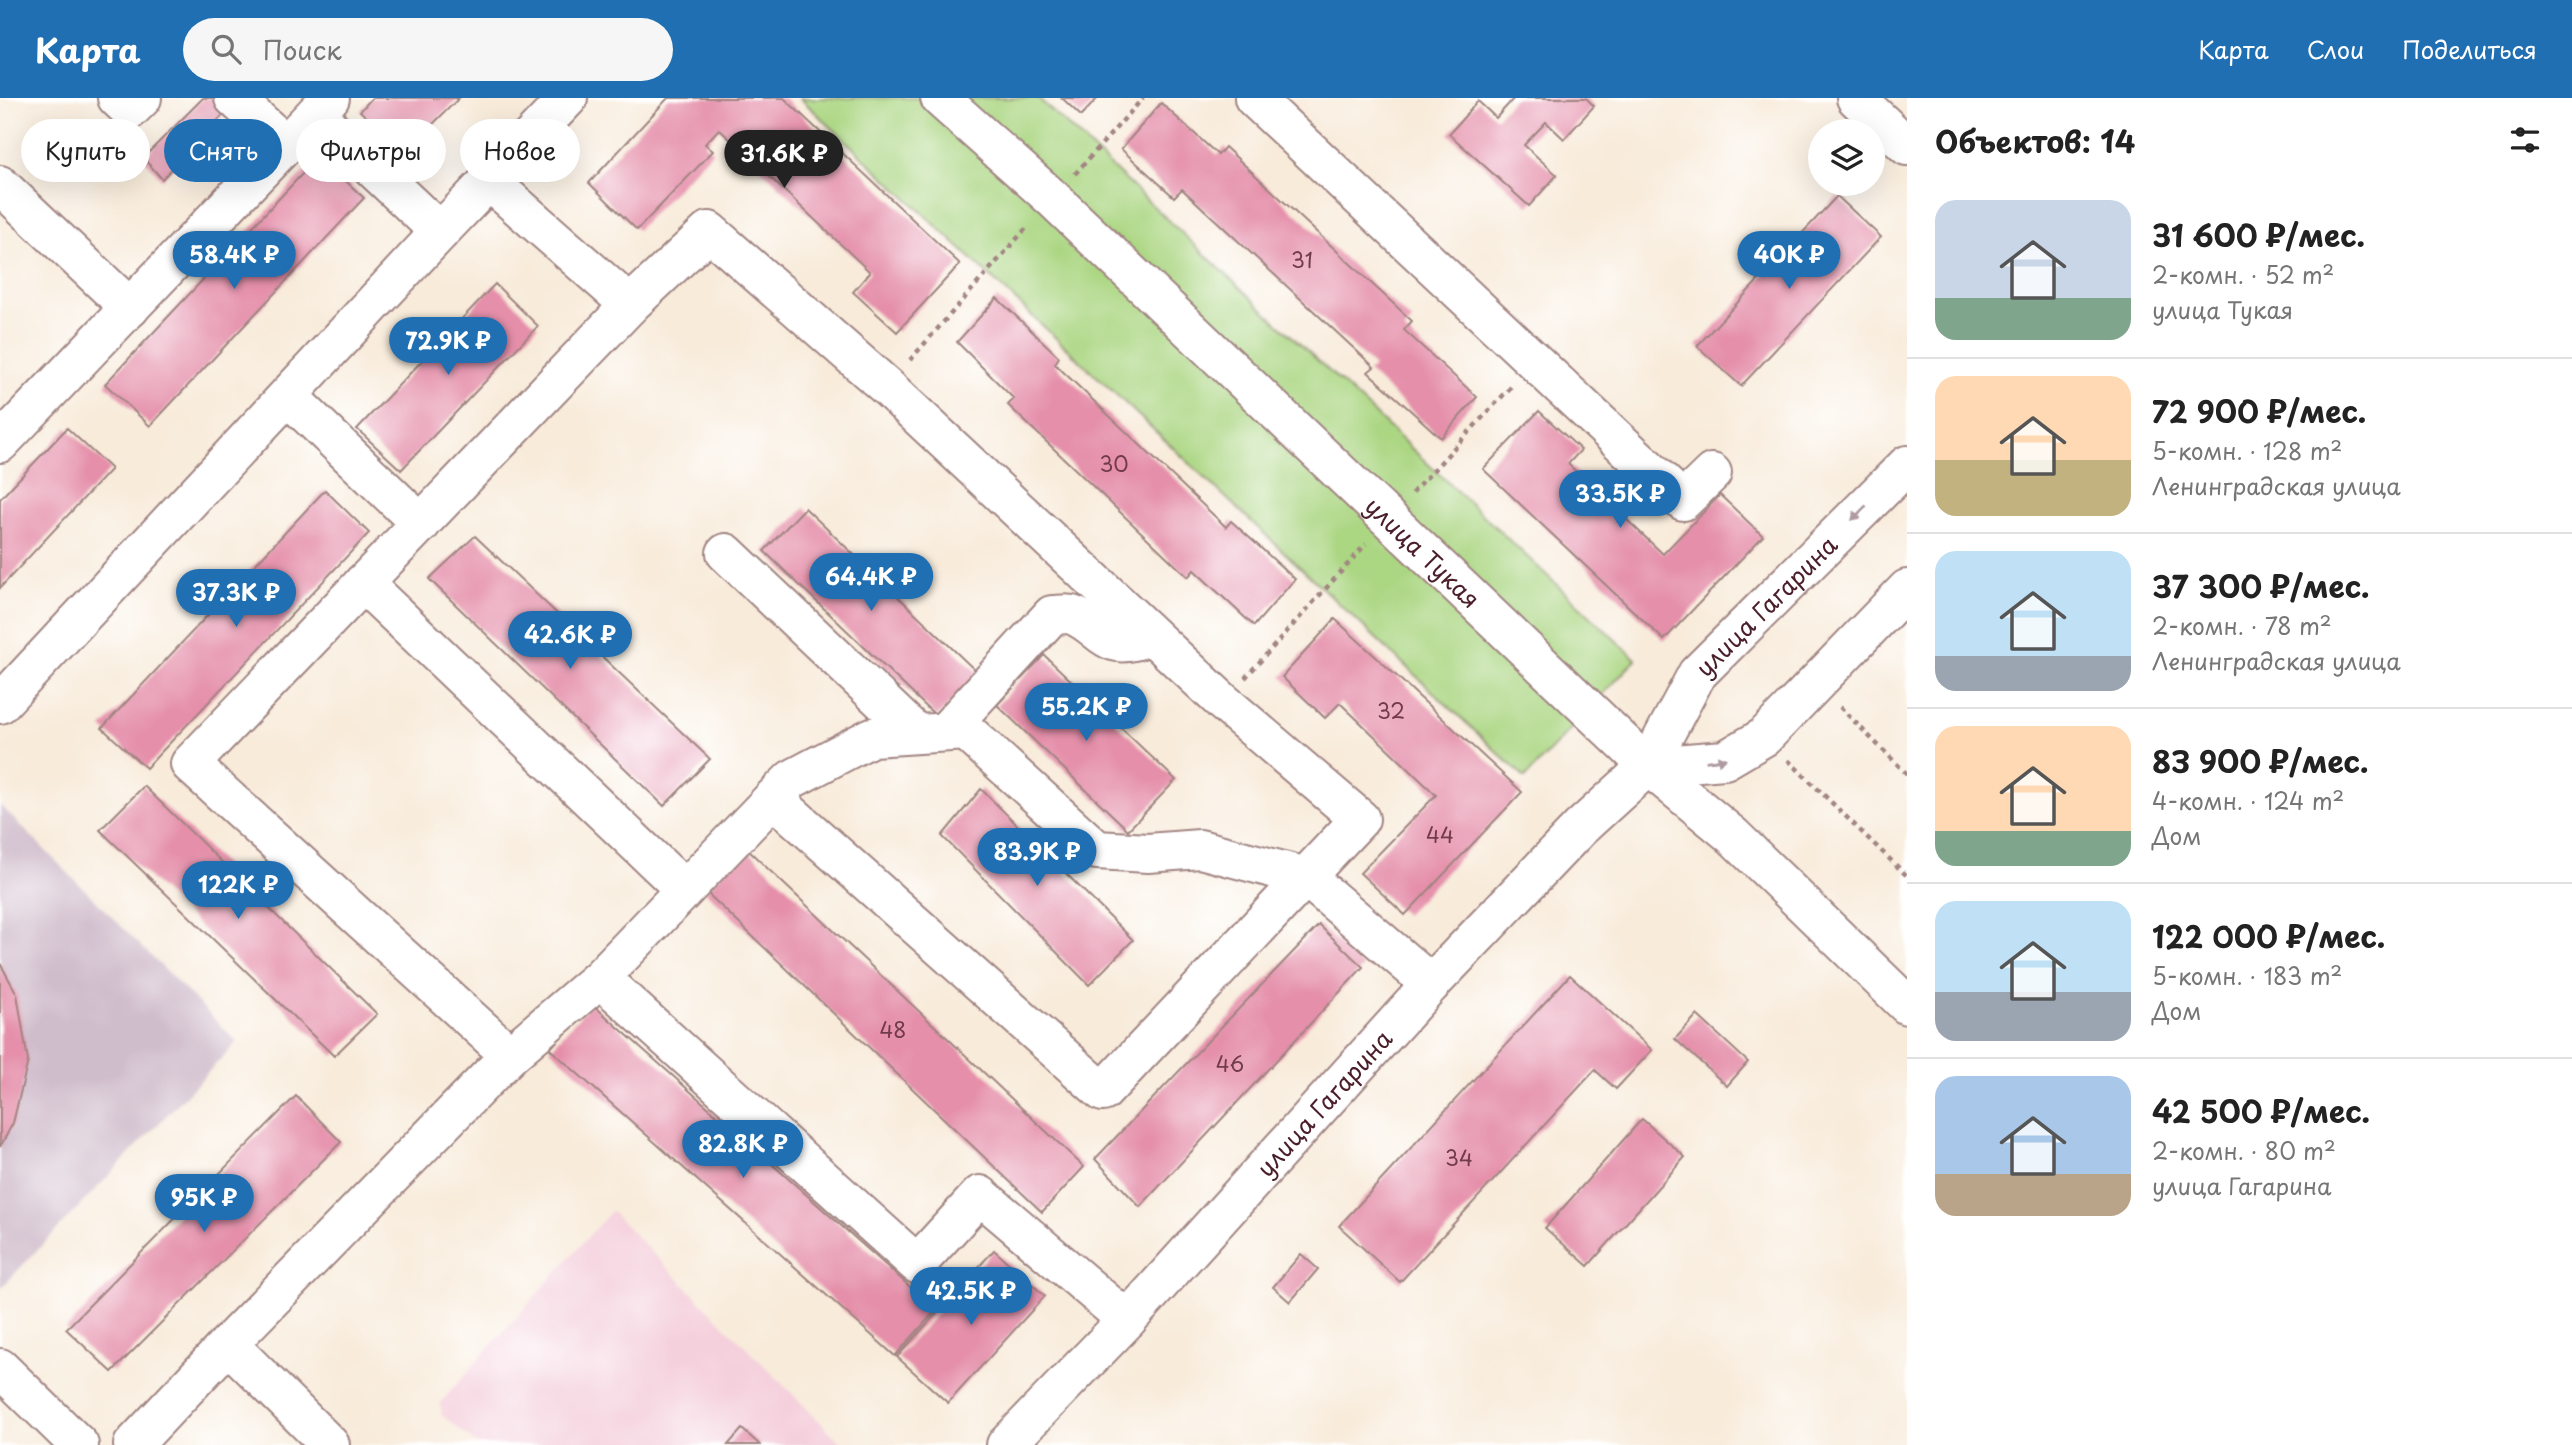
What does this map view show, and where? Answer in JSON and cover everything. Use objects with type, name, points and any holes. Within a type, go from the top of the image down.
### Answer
[{"type":"street","points":[[117,98],[130,110],[142,98]]},
{"type":"street","points":[[234,98],[286,145]]},
{"type":"street","points":[[548,119],[568,98]]},
{"type":"street","name":"улица Тукая","points":[[940,98],[1052,198],[1648,766],[1733,836],[1907,1005]]},
{"type":"street","points":[[1254,98],[1683,501],[1712,473]]},
{"type":"street","points":[[1856,98],[1907,146]]},
{"type":"street","points":[[0,443],[323,106],[440,232]]},
{"type":"street","points":[[0,704],[488,182]]},
{"type":"street","points":[[490,182],[630,305]]},
{"type":"street","points":[[0,186],[130,308]]},
{"type":"street","points":[[510,1055],[190,764],[630,305],[709,231],[887,387],[1120,599],[1146,629],[1223,702],[1360,819],[1103,1092],[774,798]]},
{"type":"street","points":[[288,396],[421,523]]},
{"type":"street","name":"улица Гагарина","points":[[1006,1445],[1127,1320],[1431,984],[1580,828],[1648,766],[1697,674],[1907,465]]},
{"type":"street","points":[[726,553],[931,733]]},
{"type":"street","points":[[363,583],[684,889]]},
{"type":"street","points":[[1648,766],[1725,760],[1765,737],[1907,589]]},
{"type":"street","points":[[931,733],[1052,615],[1073,615],[1104,638],[1125,644],[1140,639],[1146,629]]},
{"type":"street","points":[[133,1445],[228,1343],[510,1055],[600,978],[792,779],[872,737],[966,731],[1097,850],[1148,853],[1200,849],[1306,877],[1431,984]]},
{"type":"street","points":[[600,978],[917,1265],[980,1195],[1127,1320]]},
{"type":"street","points":[[228,1343],[330,1445]]},
{"type":"street","points":[[0,1368],[79,1445]]},
{"type":"path","points":[[887,387],[1143,98]]},
{"type":"path","points":[[1817,685],[1907,774]]},
{"type":"path","points":[[1765,737],[1907,876]]},
{"type":"shaded area","points":[[0,805],[237,1042],[0,1289]]},
{"type":"shaded area","points":[[611,1211],[843,1445],[478,1445],[442,1415],[440,1403]]},
{"type":"green space","points":[[800,98],[1038,98],[1636,659],[1525,778]]},
{"type":"building","points":[[203,98],[212,98],[226,112],[219,119],[182,119]]},
{"type":"building","points":[[372,98],[459,98],[438,119],[368,119],[360,111]]},
{"type":"building","points":[[668,98],[784,98],[960,264],[897,332],[853,292],[870,272],[719,129],[705,144],[713,151],[637,230],[589,183]]},
{"type":"building","points":[[1062,98],[1098,98],[1081,116]]},
{"type":"building","points":[[1514,98],[1586,98],[1594,106],[1564,139],[1546,122],[1524,145],[1557,175],[1529,206],[1449,134],[1478,101],[1496,118]]},
{"type":"building","points":[[1161,103],[1218,155],[1225,147],[1412,321],[1404,330],[1477,397],[1441,438],[1368,372],[1374,367],[1182,189],[1174,197],[1121,149]]},
{"type":"building","points":[[164,137],[162,179],[150,166],[150,151]]},
{"type":"building","points":[[296,181],[347,182],[364,198],[150,426],[105,384]]},
{"type":"building","points":[[1837,196],[1881,237],[1741,386],[1697,346]]},
{"type":"building","points":[[495,284],[538,326],[401,470],[357,429]]},
{"type":"building","points":[[997,298],[1059,357],[1055,364],[1226,527],[1231,521],[1295,579],[1254,626],[1194,570],[1188,577],[1008,405],[1014,399],[957,342]]},
{"type":"building","points":[[1539,411],[1581,450],[1568,464],[1663,554],[1720,495],[1763,536],[1664,640],[1483,469]]},
{"type":"building","points":[[67,428],[111,469],[0,588],[0,499]]},
{"type":"building","points":[[325,490],[369,533],[146,768],[102,728]]},
{"type":"building","points":[[805,508],[979,674],[937,717],[764,551]]},
{"type":"building","points":[[475,536],[710,759],[664,806],[429,579]]},
{"type":"building","points":[[1335,619],[1522,792],[1405,915],[1360,873],[1436,795],[1340,703],[1325,718],[1282,677]]},
{"type":"building","points":[[1044,655],[1176,780],[1128,830],[997,705]]},
{"type":"building","points":[[144,786],[377,1014],[334,1056],[100,830]]},
{"type":"building","points":[[981,789],[1133,940],[1089,985],[942,836]]},
{"type":"building","points":[[746,848],[1084,1167],[1042,1212],[705,891]]},
{"type":"building","points":[[1319,925],[1363,967],[1140,1207],[1095,1159]]},
{"type":"building","points":[[0,963],[17,994],[28,1061],[13,1123],[0,1147]]},
{"type":"building","points":[[1570,975],[1652,1050],[1616,1089],[1595,1070],[1400,1282],[1339,1226]]},
{"type":"building","points":[[591,1003],[936,1310],[895,1356],[550,1049]]},
{"type":"building","points":[[1697,1015],[1748,1062],[1727,1086],[1675,1039]]},
{"type":"building","points":[[296,1096],[341,1142],[112,1372],[66,1329]]},
{"type":"building","points":[[1642,1119],[1685,1157],[1588,1266],[1545,1228]]},
{"type":"building","points":[[994,1250],[1045,1296],[948,1403],[897,1357]]},
{"type":"building","points":[[1301,1254],[1318,1269],[1290,1302],[1273,1287]]},
{"type":"building","points":[[742,1429],[760,1445],[728,1445]]}]
